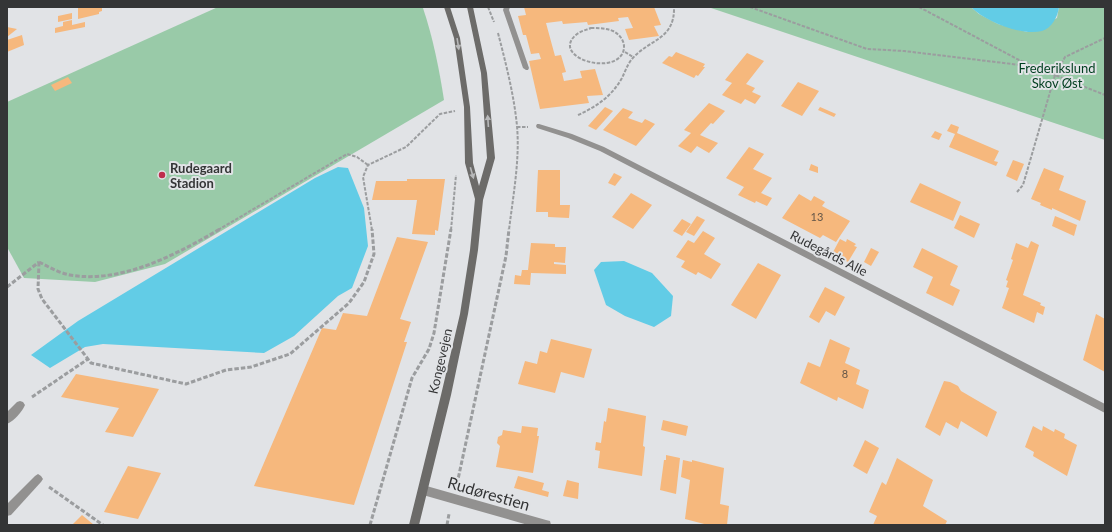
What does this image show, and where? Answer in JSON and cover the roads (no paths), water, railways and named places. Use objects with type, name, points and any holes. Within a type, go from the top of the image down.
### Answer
[{"type":"main road","name":"Kongevejen","points":[[447,7],[456,38],[467,107],[469,163],[479,200]]},
{"type":"main road","name":"Kongevejen","points":[[414,525],[464,314],[474,250],[479,200],[491,158],[484,73],[470,7]]},
{"type":"street","points":[[507,7],[506,10],[526,68]]},
{"type":"street","name":"Rudegårds Alle","points":[[539,126],[570,136],[602,149],[1105,409]]},
{"type":"street","points":[[7,419],[20,405]]},
{"type":"street","points":[[7,511],[38,479]]},
{"type":"street","name":"Rudørestien","points":[[423,490],[546,525]]},
{"type":"water","points":[[971,7],[1059,7],[1056,18],[1049,27],[1042,31],[1034,32],[1014,30],[995,23],[977,13]]},
{"type":"water","points":[[338,167],[348,168],[364,208],[368,246],[352,288],[338,296],[294,336],[264,353],[103,344],[85,347],[50,368],[31,355],[78,321],[315,178]]},
{"type":"water","points":[[624,261],[652,273],[673,296],[671,316],[654,327],[625,316],[606,305],[594,270],[601,262]]},
{"type":"place","name":"Rudegaard Stadion","points":[[162,175]]},
{"type":"park label","name":"Frederikslund Skov Øst","points":[[1057,76]]}]
